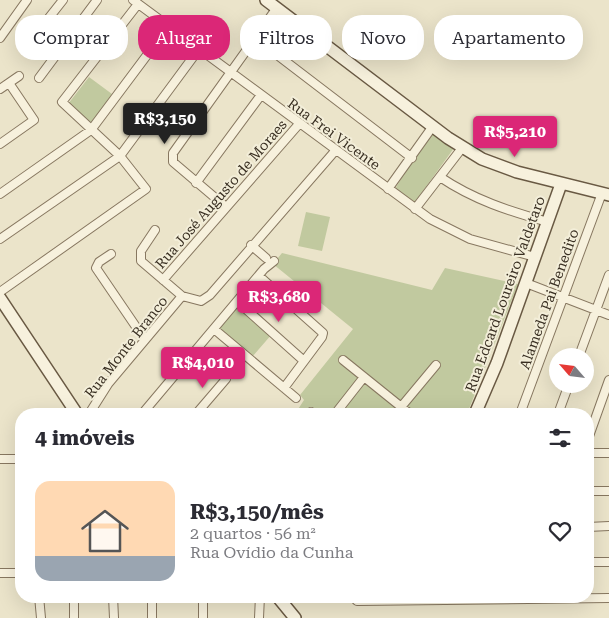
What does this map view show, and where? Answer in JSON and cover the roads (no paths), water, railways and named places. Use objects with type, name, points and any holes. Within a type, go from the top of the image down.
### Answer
[{"type":"street","points":[[0,38],[27,0]]},
{"type":"street","points":[[51,15],[63,0]]},
{"type":"street","points":[[39,78],[97,0]]},
{"type":"street","points":[[266,0],[462,148],[498,166],[605,194]]},
{"type":"street","points":[[0,292],[146,189],[120,156],[62,102],[136,2]]},
{"type":"street","name":"Rua Frei Vicente","points":[[136,2],[153,15]]},
{"type":"street","points":[[272,15],[276,9]]},
{"type":"street","points":[[0,194],[92,130],[144,60]]},
{"type":"street","points":[[0,239],[120,156],[191,60]]},
{"type":"street","name":"Rua Frei Vicente","points":[[214,60],[415,209],[453,232],[470,239],[535,257]]},
{"type":"street","points":[[226,207],[173,162],[173,153],[240,60]]},
{"type":"street","points":[[284,60],[412,158]]},
{"type":"street","points":[[0,89],[19,76]]},
{"type":"street","points":[[0,144],[34,120],[9,83]]},
{"type":"street","points":[[196,183],[261,95]]},
{"type":"street","name":"Rua José Augusto de Moraes","points":[[163,280],[299,124]]},
{"type":"street","points":[[388,189],[434,126]]},
{"type":"street","points":[[415,209],[462,148]]},
{"type":"street","points":[[155,230],[144,246],[140,261],[182,296],[196,301],[206,298],[335,151]]},
{"type":"street","points":[[440,177],[457,189],[488,204],[548,222]]},
{"type":"street","name":"Rua Edcard Loureiro Valdetaro","points":[[478,408],[493,372],[561,184]]},
{"type":"street","name":"Alameda Pai Benedito","points":[[522,408],[563,298],[605,194]]},
{"type":"street","points":[[147,408],[238,302],[270,260],[252,245]]},
{"type":"street","points":[[111,254],[98,262],[96,268],[145,340]]},
{"type":"street","points":[[582,348],[609,275]]},
{"type":"street","points":[[259,276],[323,333],[322,338],[284,388]]},
{"type":"street","points":[[526,283],[609,315]]},
{"type":"street","name":"Rua Monte Branco","points":[[93,408],[108,384],[182,296]]},
{"type":"street","points":[[0,298],[73,408]]},
{"type":"street","points":[[238,302],[304,361]]},
{"type":"street","points":[[214,329],[296,398]]},
{"type":"street","points":[[342,360],[401,407],[436,365]]},
{"type":"street","points":[[339,408],[364,377]]},
{"type":"street","points":[[201,408],[226,379]]},
{"type":"street","points":[[594,422],[609,380]]},
{"type":"street","points":[[560,408],[566,393]]},
{"type":"street","points":[[594,453],[609,453]]},
{"type":"street","points":[[0,459],[15,459]]},
{"type":"street","points":[[594,491],[609,491]]},
{"type":"street","points":[[594,527],[609,526]]},
{"type":"street","points":[[594,562],[609,562]]},
{"type":"street","points":[[0,573],[15,573]]},
{"type":"street","points":[[594,598],[609,598]]},
{"type":"street","points":[[40,603],[41,618]]},
{"type":"street","points":[[74,603],[74,618]]},
{"type":"street","points":[[113,603],[114,618]]},
{"type":"street","points":[[152,603],[152,618]]},
{"type":"street","points":[[203,603],[203,618]]},
{"type":"street","points":[[259,618],[260,603]]},
{"type":"street","points":[[283,603],[295,618]]}]
